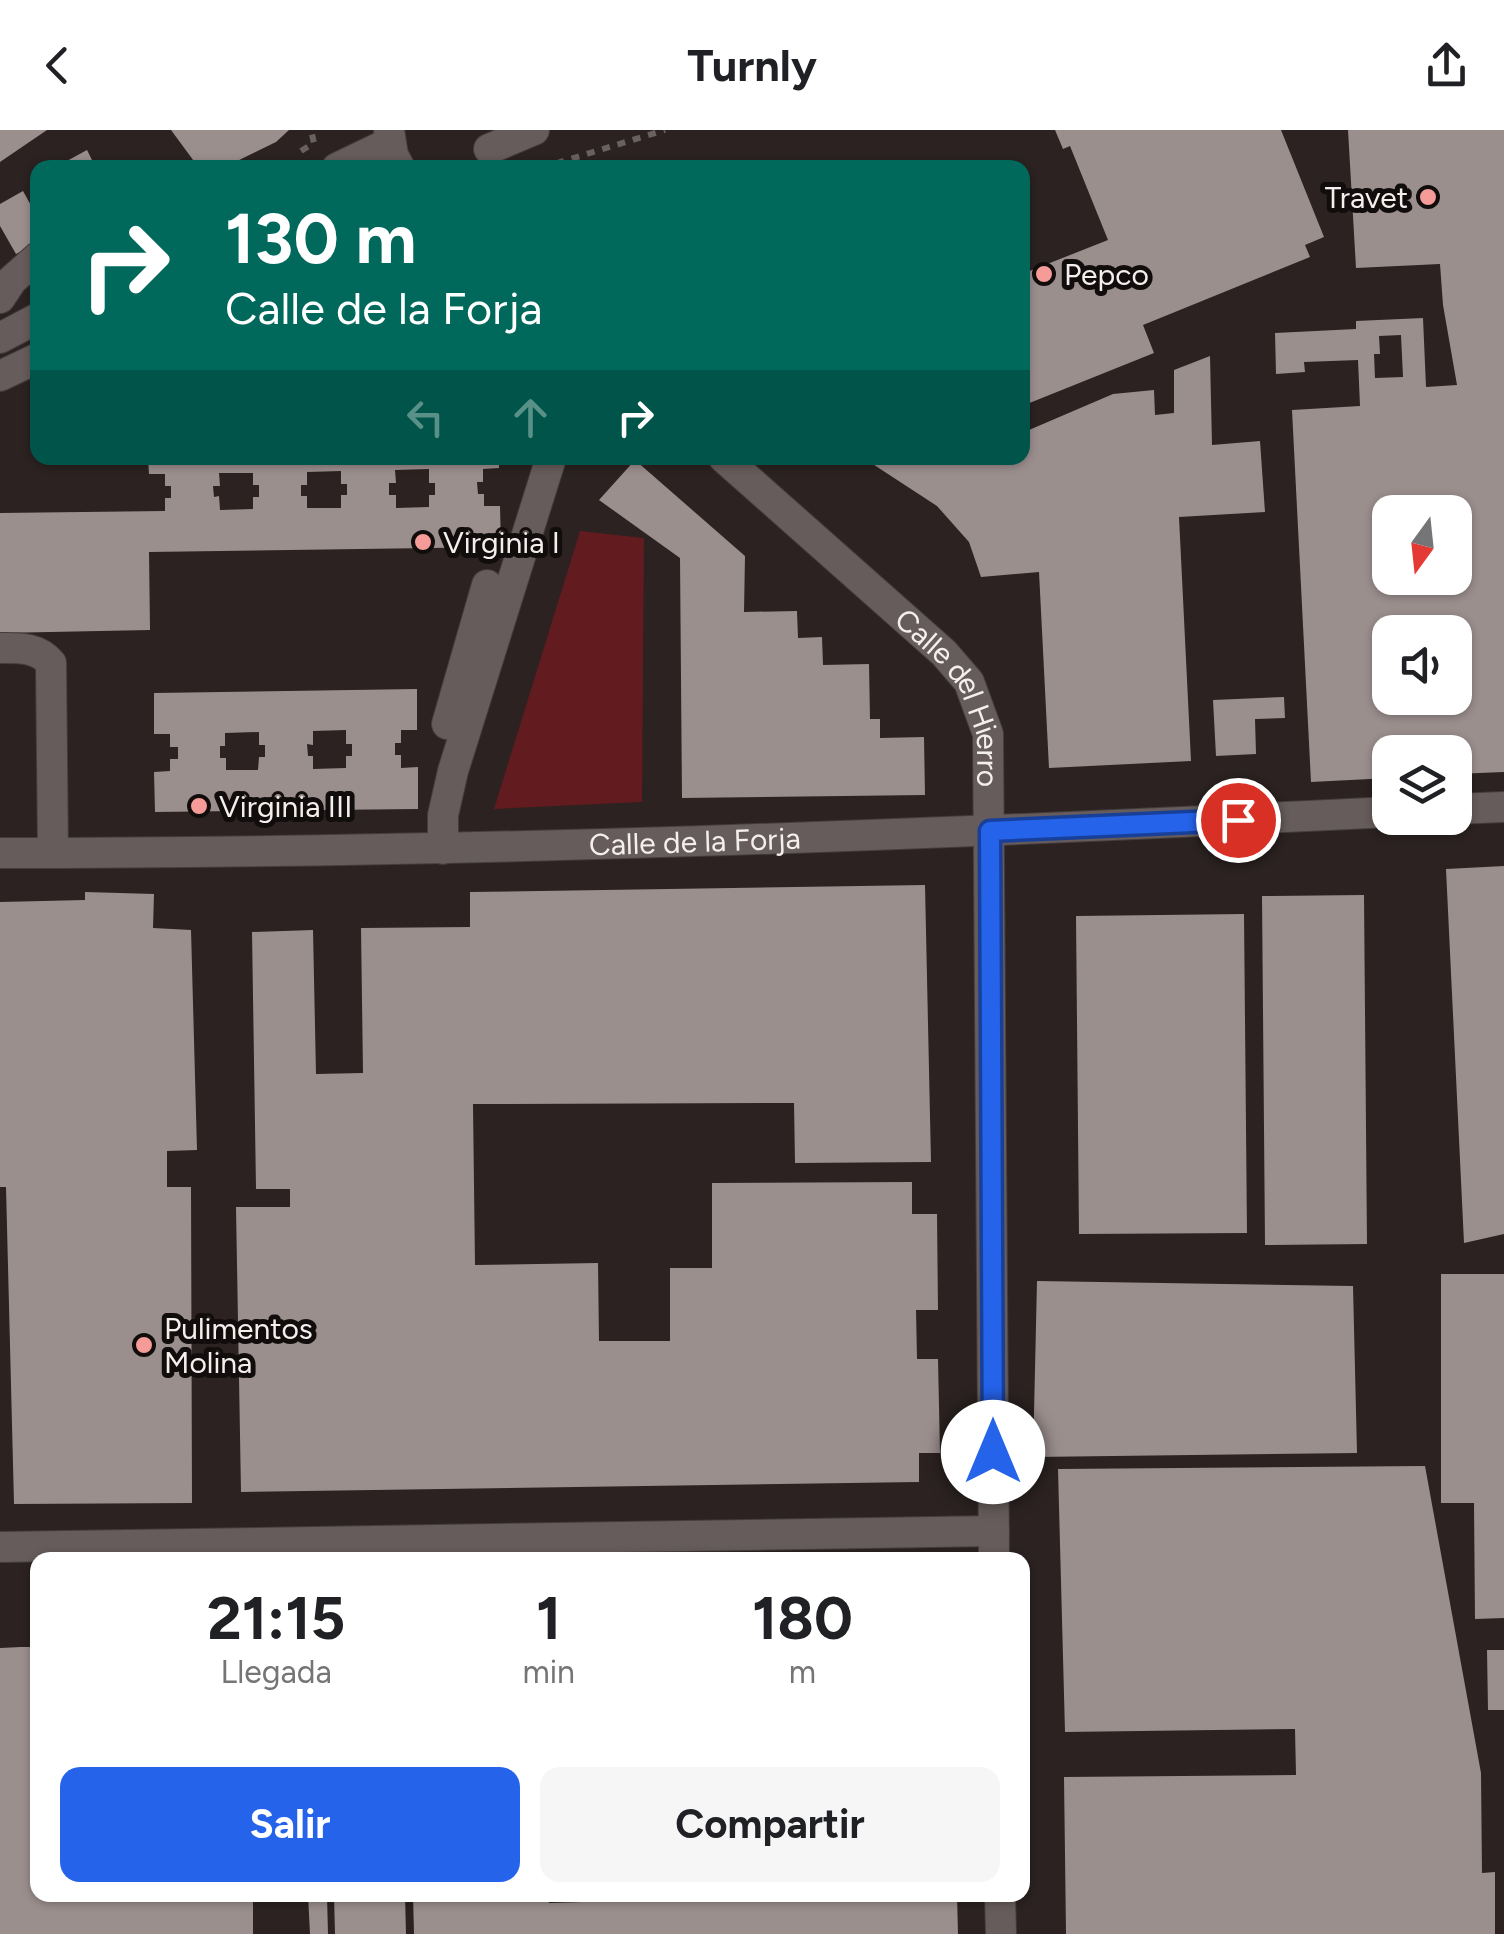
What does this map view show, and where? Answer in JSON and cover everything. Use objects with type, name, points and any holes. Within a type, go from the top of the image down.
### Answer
[{"type":"street","points":[[486,149],[534,130]]},
{"type":"street","points":[[358,160],[393,147]]},
{"type":"street","points":[[0,298],[30,264]]},
{"type":"street","points":[[0,338],[30,322]]},
{"type":"street","points":[[0,376],[30,362]]},
{"type":"street","points":[[443,849],[442,815],[452,771],[550,465]]},
{"type":"street","name":"Calle del Hierro","points":[[732,465],[912,621],[970,682],[988,734],[994,1546]]},
{"type":"street","points":[[452,771],[446,739],[448,718],[487,585]]},
{"type":"street","points":[[0,648],[28,648],[45,654],[51,663],[52,854]]},
{"type":"street","points":[[1472,808],[1504,806]]},
{"type":"street","name":"Calle de la Forja","points":[[0,854],[443,849],[990,831],[1372,813]]},
{"type":"street","points":[[0,1547],[994,1546]]},
{"type":"street","points":[[1000,1902],[1001,1934]]},
{"type":"path","points":[[301,151],[314,143],[311,130]]},
{"type":"path","points":[[567,160],[664,130]]},
{"type":"shaded area","points":[[580,531],[644,538],[642,802],[494,809]]},
{"type":"building","points":[[0,130],[47,130],[0,162]]},
{"type":"building","points":[[171,130],[289,130],[276,142],[239,160],[193,160]]},
{"type":"building","points":[[1055,130],[1281,130],[1324,237],[1305,245],[1310,257],[1143,325],[1154,353],[1030,403],[1030,271],[1108,240],[1070,146],[1063,149]]},
{"type":"building","points":[[1348,130],[1504,130],[1504,772],[1472,773],[1472,735],[1372,735],[1372,779],[1311,782],[1292,410],[1360,406],[1358,360],[1304,362],[1305,372],[1276,374],[1275,333],[1356,329],[1356,321],[1423,318],[1426,387],[1457,385],[1440,264],[1356,268]],"holes":[[[1401,335],[1403,377],[1375,378],[1374,354],[1380,354],[1379,336]]]},
{"type":"building","points":[[87,150],[92,160],[69,160]]},
{"type":"building","points":[[23,191],[30,204],[30,247],[16,254],[0,226],[0,204]]},
{"type":"building","points":[[1210,356],[1212,445],[1260,441],[1265,512],[1179,517],[1191,761],[1049,768],[1039,572],[981,577],[969,542],[937,506],[874,465],[1030,465],[1030,430],[1113,394],[1154,390],[1155,415],[1174,413],[1174,370]]},
{"type":"building","points":[[148,465],[499,465],[483,469],[483,482],[477,482],[478,494],[484,494],[484,506],[500,506],[501,547],[149,552],[150,630],[0,633],[0,513],[165,511],[165,498],[171,498],[171,486],[165,486],[165,474],[149,474]],"holes":[[[429,469],[429,483],[435,483],[429,507],[396,508],[396,495],[389,495],[389,483],[396,483],[395,470]],[[341,471],[341,484],[347,484],[347,495],[341,495],[341,508],[307,508],[307,496],[301,496],[301,485],[307,485],[307,472]],[[219,473],[253,473],[253,485],[259,485],[253,509],[220,510],[213,486],[220,486]]]},
{"type":"building","points":[[630,465],[641,465],[745,556],[744,612],[797,611],[798,638],[822,637],[823,665],[869,664],[870,719],[880,719],[880,738],[924,737],[925,795],[682,798],[680,558],[599,500]]},
{"type":"building","points":[[417,689],[417,730],[401,730],[401,743],[395,743],[395,755],[401,755],[401,768],[418,767],[418,809],[155,812],[154,772],[170,771],[170,759],[178,759],[178,747],[170,747],[170,734],[154,734],[154,693]],"holes":[[[346,730],[346,744],[352,744],[346,768],[313,769],[313,756],[308,756],[307,744],[313,745],[313,731]],[[259,732],[259,745],[265,745],[265,757],[259,757],[258,770],[226,770],[226,758],[220,758],[225,733]]]},
{"type":"building","points":[[1284,697],[1285,718],[1255,719],[1256,754],[1216,756],[1213,700]]},
{"type":"building","points":[[1504,866],[1504,1234],[1464,1243],[1446,869]]},
{"type":"building","points":[[925,885],[931,1162],[795,1163],[794,1103],[473,1104],[475,1265],[598,1263],[599,1341],[670,1341],[670,1268],[712,1268],[712,1183],[912,1182],[912,1214],[937,1214],[938,1310],[916,1310],[917,1359],[938,1359],[940,1453],[919,1453],[919,1482],[241,1492],[236,1207],[290,1207],[290,1189],[256,1189],[252,932],[313,930],[316,1074],[363,1073],[361,928],[470,927],[470,892]]},
{"type":"building","points":[[85,892],[154,894],[153,928],[191,930],[197,1150],[167,1151],[167,1187],[191,1187],[192,1503],[14,1504],[6,1187],[0,1187],[0,902],[85,900]]},
{"type":"building","points":[[1364,895],[1367,1244],[1265,1245],[1262,896]]},
{"type":"building","points":[[1244,914],[1247,1233],[1079,1234],[1076,916]]},
{"type":"building","points":[[1441,1274],[1504,1274],[1504,1618],[1475,1619],[1474,1503],[1441,1503]]},
{"type":"building","points":[[1037,1281],[1353,1286],[1357,1453],[1033,1457]]},
{"type":"building","points":[[1425,1466],[1481,1773],[1482,1873],[1495,1872],[1495,1934],[1066,1934],[1064,1777],[1296,1775],[1295,1729],[1065,1732],[1058,1469]]},
{"type":"building","points":[[30,1647],[30,1902],[253,1902],[253,1934],[0,1934],[0,1648]]},
{"type":"building","points":[[1487,1650],[1504,1650],[1504,1710],[1488,1710]]},
{"type":"building","points":[[308,1902],[327,1902],[328,1934],[310,1934]]},
{"type":"building","points":[[334,1902],[405,1902],[406,1934],[335,1934]]},
{"type":"building","points":[[413,1902],[957,1902],[958,1934],[414,1934]]},
{"type":"place","name":"Travet","points":[[1428,197]]},
{"type":"place","name":"Pepco","points":[[1044,274]]},
{"type":"place","name":"Virginia I","points":[[423,542]]},
{"type":"place","name":"Virginia III","points":[[199,806]]},
{"type":"place","name":"Pulimentos Molina","points":[[144,1345]]},
{"type":"route","points":[[993,1452],[990,831],[1238,820]]}]
